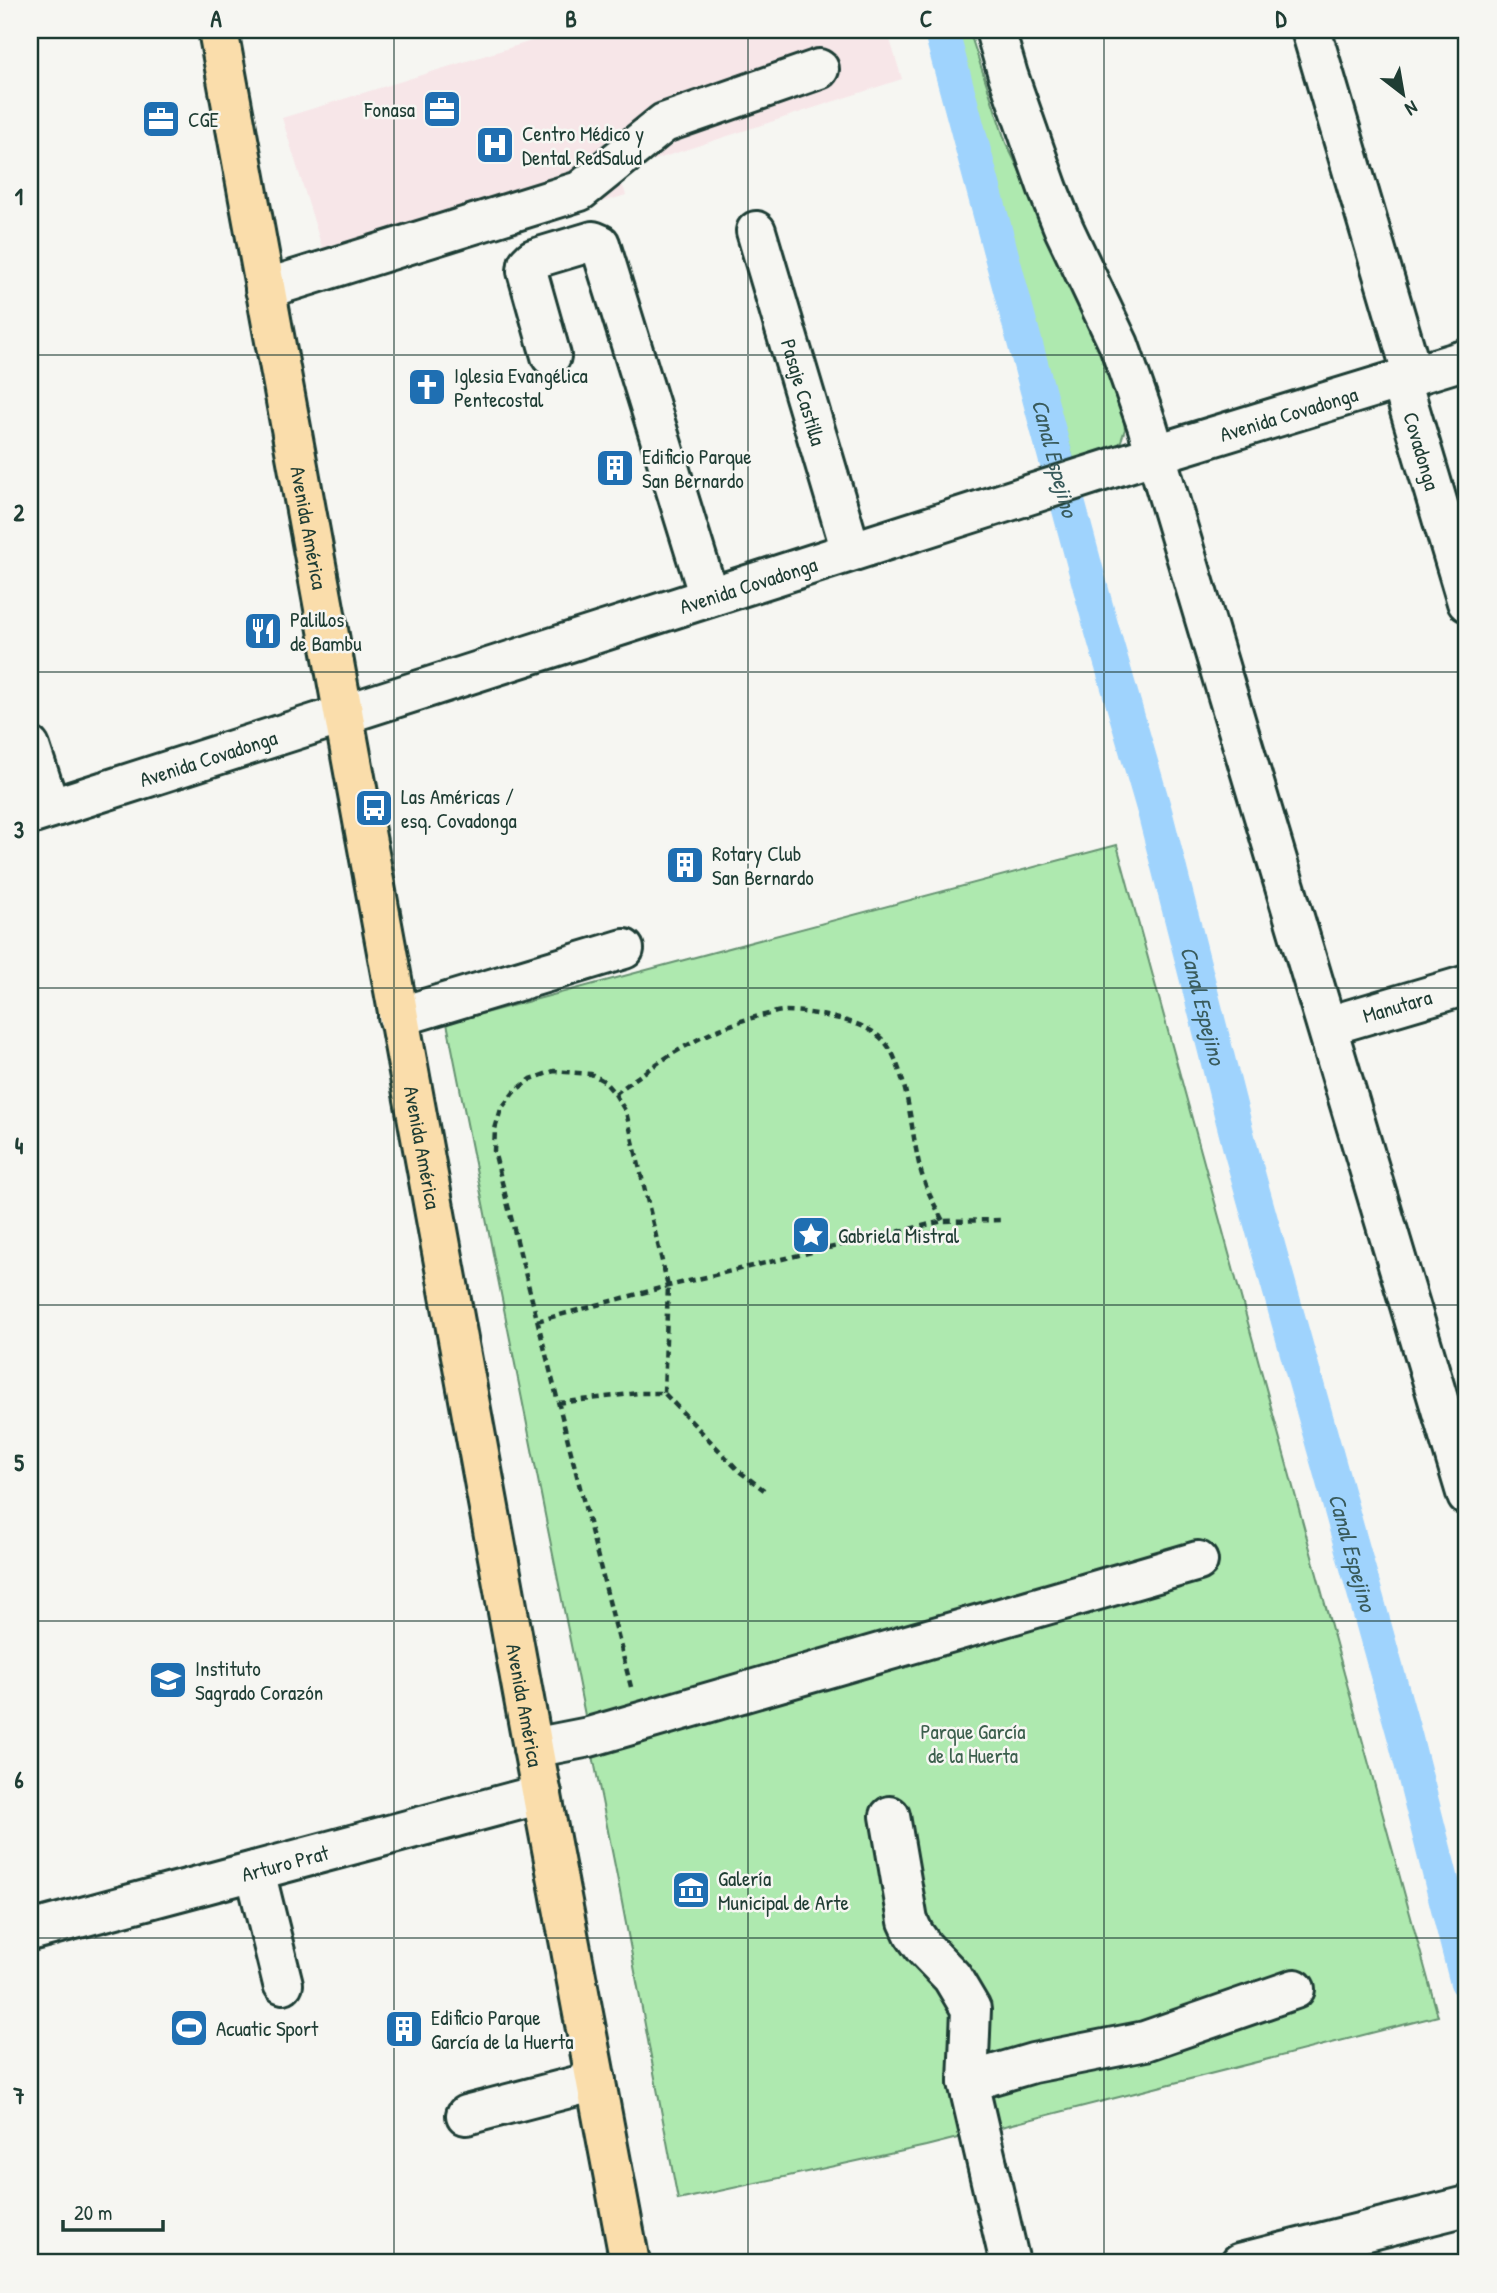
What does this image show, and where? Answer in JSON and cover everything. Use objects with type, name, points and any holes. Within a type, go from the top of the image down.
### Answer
[{"type":"main road","name":"Avenida América","points":[[218,30],[630,2263]]},
{"type":"street","points":[[995,30],[1048,189],[1119,345],[1156,454],[1467,1496]]},
{"type":"street","name":"Covadonga","points":[[1311,30],[1467,602]]},
{"type":"street","points":[[265,289],[580,191],[664,123],[819,69]]},
{"type":"street","name":"Pasaje Castilla","points":[[756,232],[851,551]]},
{"type":"street","points":[[551,356],[527,271],[528,264],[533,259],[593,242],[600,244],[709,597]]},
{"type":"street","name":"Avenida Covadonga","points":[[40,811],[1156,454],[1467,359]]},
{"type":"street","points":[[30,747],[40,811]]},
{"type":"street","points":[[398,1017],[624,949]]},
{"type":"street","name":"Manutara","points":[[1328,1026],[1467,985]]},
{"type":"street","points":[[533,1748],[589,1737],[1198,1561]]},
{"type":"street","name":"Arturo Prat","points":[[30,1931],[542,1794]]},
{"type":"street","points":[[890,1816],[908,1921],[919,1941],[952,1978],[971,2009],[968,2082],[1010,2263]]},
{"type":"street","points":[[255,1871],[283,1984]]},
{"type":"street","points":[[968,2082],[1033,2063],[1145,2041],[1295,1989]]},
{"type":"street","points":[[466,2115],[596,2081]]},
{"type":"street","points":[[1262,2261],[1467,2206]]},
{"type":"path","points":[[615,1094],[680,1049],[739,1021],[783,1011],[825,1016],[862,1025],[884,1038],[895,1058],[906,1089],[920,1168],[931,1199],[943,1221]]},
{"type":"path","points":[[640,1722],[494,1151],[495,1129],[501,1109],[514,1092],[531,1079],[554,1071],[590,1074],[604,1081],[626,1112],[668,1286],[664,1393],[740,1472],[764,1490]]},
{"type":"path","points":[[537,1321],[668,1286],[943,1221],[1002,1220]]},
{"type":"path","points":[[558,1403],[638,1393],[664,1393]]},
{"type":"shaded area","name":"Centro Médico y Dental RedSalud","points":[[567,30],[887,30],[902,79],[618,172],[626,195],[333,283],[282,118]]},
{"type":"green space","points":[[947,30],[969,30],[1006,143],[1115,366],[1125,429],[1120,444],[1108,453],[1074,462]]},
{"type":"green space","name":"Parque García de la Huerta","points":[[1117,845],[1438,2016],[926,2146],[678,2200],[617,1876],[447,1023]]},
{"type":"waterway","name":"Canal Espejino","points":[[941,30],[1100,623],[1155,813],[1240,1147],[1405,1737],[1467,1981]]},
{"type":"place","name":"Fonasa","points":[[442,109]]},
{"type":"place","name":"CGE","points":[[161,119]]},
{"type":"place","name":"Centro Médico y Dental RedSalud","points":[[495,145]]},
{"type":"place","name":"Iglesia Evangélica Pentecostal","points":[[427,387]]},
{"type":"place","name":"Edificio Parque San Bernardo","points":[[615,468]]},
{"type":"place","name":"Palillos de Bambu","points":[[263,631]]},
{"type":"place","name":"Las Américas / esq. Covadonga","points":[[374,808]]},
{"type":"place","name":"Rotary Club San Bernardo","points":[[685,865]]},
{"type":"place","name":"Gabriela Mistral","points":[[811,1235]]},
{"type":"place","name":"Instituto Sagrado Corazón","points":[[168,1680]]},
{"type":"place","name":"Galería Municipal de Arte","points":[[691,1890]]},
{"type":"place","name":"Acuatic Sport","points":[[189,2028]]},
{"type":"place","name":"Edificio Parque García de la Huerta","points":[[404,2029]]}]
